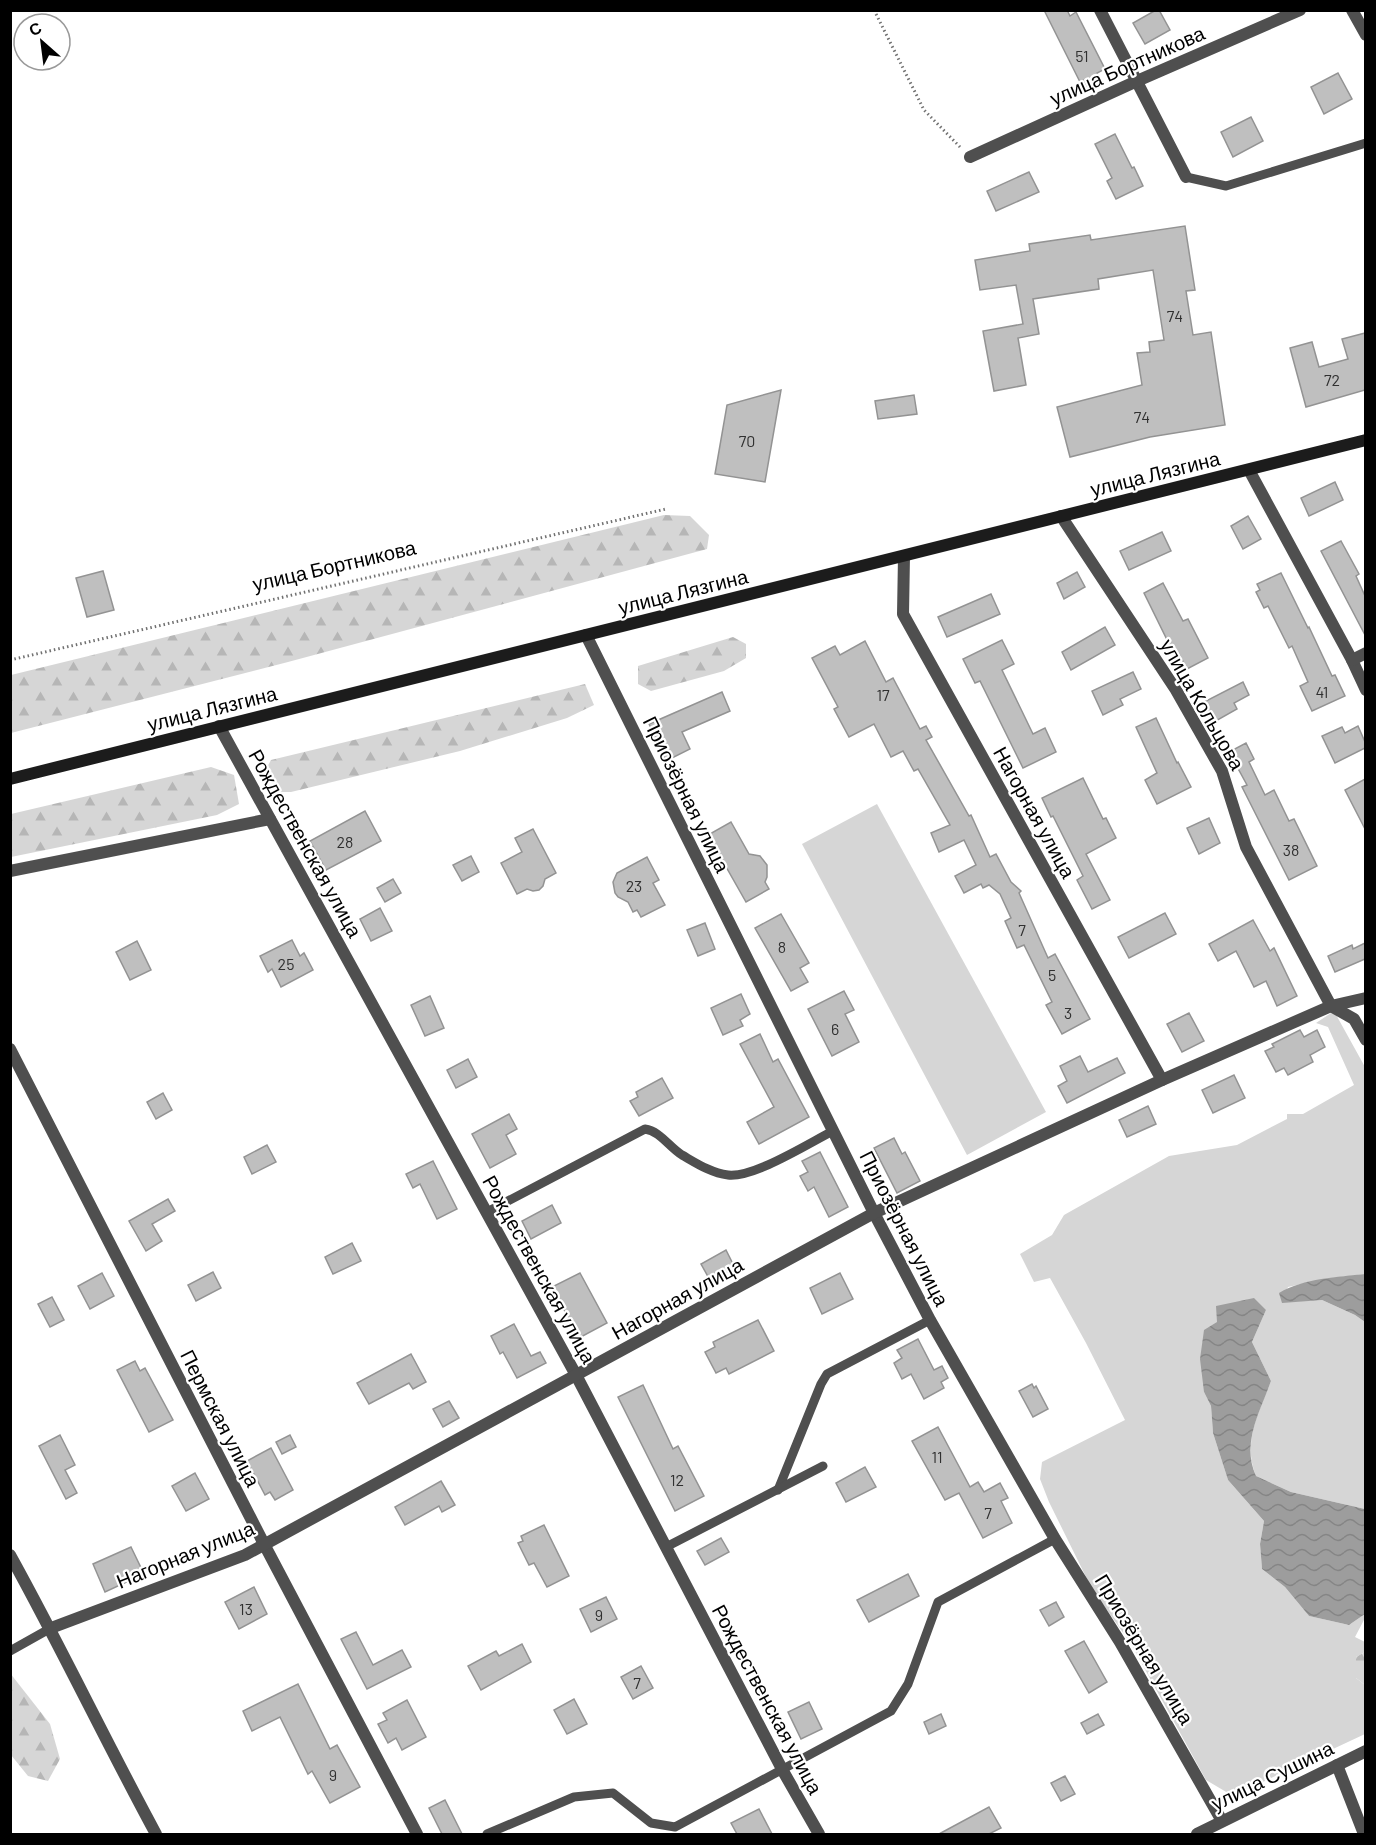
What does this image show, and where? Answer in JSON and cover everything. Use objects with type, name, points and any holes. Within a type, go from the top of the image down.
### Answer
[{"type":"main road","name":"улица Лязгина","points":[[10,779],[1365,440]]},
{"type":"street","points":[[1100,10],[1186,177]]},
{"type":"street","name":"улица Бортникова","points":[[970,157],[1300,10]]},
{"type":"street","points":[[1352,10],[1365,35]]},
{"type":"street","points":[[1249,470],[1352,660],[1365,690]]},
{"type":"street","name":"улица Кольцова","points":[[1061,516],[1176,690],[1222,771],[1246,847],[1331,1006],[1354,1019],[1365,1040]]},
{"type":"street","name":"Нагорная улица","points":[[904,556],[903,614],[1162,1080]]},
{"type":"street","name":"Приозёрная улица","points":[[586,635],[874,1213],[930,1320],[1055,1539],[1120,1642],[1222,1821]]},
{"type":"street","points":[[1352,660],[1365,653]]},
{"type":"street","name":"Рождественская улица","points":[[219,726],[576,1375],[783,1771],[819,1834]]},
{"type":"street","points":[[10,871],[270,819]]},
{"type":"street","name":"Нагорная улица","points":[[51,1628],[245,1554],[874,1213],[1162,1080],[1331,1006],[1365,998]]},
{"type":"street","name":"Пермская улица","points":[[10,1049],[264,1544],[417,1834]]},
{"type":"street","points":[[10,1555],[51,1628],[117,1762],[156,1834]]},
{"type":"street","name":"улица Сушина","points":[[1197,1834],[1365,1751]]},
{"type":"street","points":[[1337,1765],[1364,1834]]},
{"type":"lane","points":[[1186,177],[1226,186],[1365,142]]},
{"type":"lane","points":[[487,1212],[645,1129],[653,1130],[680,1154],[712,1172],[730,1175],[748,1172],[780,1159],[833,1131]]},
{"type":"lane","points":[[778,1490],[827,1374],[930,1320]]},
{"type":"lane","points":[[666,1547],[823,1466]]},
{"type":"lane","points":[[487,1834],[574,1797],[613,1793],[651,1823],[675,1827],[783,1771],[891,1711],[908,1684],[938,1602],[1055,1539]]},
{"type":"lane","points":[[10,1651],[51,1628]]},
{"type":"path","points":[[874,10],[924,110],[970,157]]},
{"type":"path","name":"улица Бортникова","points":[[10,660],[666,508]]},
{"type":"green space","points":[[664,515],[690,516],[709,535],[707,549],[288,662],[11,733],[11,675]]},
{"type":"green space","points":[[733,637],[746,644],[746,658],[724,671],[651,691],[638,684],[638,666]]},
{"type":"green space","points":[[585,684],[594,705],[567,718],[460,751],[291,792],[278,792],[265,771],[271,760]]},
{"type":"green space","points":[[211,767],[234,775],[239,804],[217,815],[11,857],[11,814]]},
{"type":"green space","points":[[877,804],[1046,1112],[967,1155],[802,844]]},
{"type":"green space","points":[[1334,1011],[1365,1067],[1365,1274],[1324,1279],[1288,1287],[1282,1302],[1322,1300],[1365,1322],[1365,1509],[1291,1492],[1256,1476],[1252,1463],[1251,1439],[1257,1416],[1271,1381],[1252,1342],[1266,1310],[1217,1322],[1204,1392],[1211,1406],[1213,1433],[1228,1480],[1264,1521],[1260,1544],[1262,1569],[1285,1587],[1309,1616],[1349,1625],[1365,1614],[1355,1637],[1365,1642],[1365,1652],[1356,1657],[1356,1678],[1365,1685],[1365,1734],[1233,1796],[1206,1780],[1131,1644],[1092,1589],[1049,1502],[1040,1479],[1042,1462],[1125,1420],[1050,1278],[1034,1282],[1020,1254],[1052,1235],[1064,1215],[1169,1156],[1237,1145],[1287,1119],[1287,1114],[1303,1114],[1354,1085],[1328,1027],[1316,1023]]},
{"type":"green space","points":[[1365,1652],[1365,1685],[1356,1678],[1356,1657]]},
{"type":"green space","points":[[10,1673],[50,1724],[60,1759],[48,1781],[28,1776],[11,1755]]},
{"type":"water","points":[[1365,1274],[1365,1322],[1322,1300],[1282,1303],[1279,1293],[1310,1281]]},
{"type":"water","points":[[1254,1298],[1266,1310],[1252,1342],[1271,1381],[1257,1416],[1251,1440],[1252,1464],[1256,1476],[1291,1492],[1365,1509],[1365,1614],[1349,1625],[1309,1616],[1285,1587],[1262,1569],[1260,1544],[1264,1521],[1228,1480],[1213,1433],[1211,1406],[1204,1392],[1200,1359],[1204,1330],[1217,1322],[1216,1306]]},
{"type":"building","points":[[1044,10],[1067,10],[1070,16],[1076,12],[1105,69],[1097,73],[1100,80],[1087,87],[1083,80],[1080,82]]},
{"type":"building","points":[[1159,10],[1170,30],[1145,44],[1133,23]]},
{"type":"building","points":[[1338,73],[1352,99],[1324,114],[1311,87]]},
{"type":"building","points":[[1251,117],[1263,141],[1233,157],[1221,132]]},
{"type":"building","points":[[1115,134],[1143,186],[1116,199],[1107,181],[1112,178],[1095,144]]},
{"type":"building","points":[[1029,172],[1039,192],[996,211],[987,191]]},
{"type":"building","points":[[1185,226],[1195,290],[1186,291],[1193,335],[1211,332],[1225,425],[1150,437],[1070,457],[1057,407],[1142,385],[1137,353],[1150,352],[1149,342],[1164,340],[1153,270],[1098,279],[1099,289],[1033,299],[1039,334],[1018,338],[1026,385],[994,391],[983,331],[1023,324],[1016,285],[980,290],[975,260],[1030,251],[1029,244],[1090,235],[1091,240]]},
{"type":"building","points":[[1365,333],[1365,390],[1306,407],[1290,348],[1312,342],[1319,367],[1348,359],[1342,339]]},
{"type":"building","points":[[781,390],[765,482],[715,474],[727,405]]},
{"type":"building","points":[[914,395],[917,414],[878,419],[875,401]]},
{"type":"building","points":[[1335,482],[1343,500],[1309,516],[1301,498]]},
{"type":"building","points":[[1248,516],[1261,539],[1243,549],[1231,526]]},
{"type":"building","points":[[1162,532],[1171,551],[1129,570],[1120,551]]},
{"type":"building","points":[[1341,541],[1359,574],[1356,576],[1365,596],[1365,635],[1321,551]]},
{"type":"building","points":[[103,571],[114,610],[87,617],[76,578]]},
{"type":"building","points":[[1077,572],[1085,587],[1064,599],[1057,583]]},
{"type":"building","points":[[1281,573],[1332,676],[1335,675],[1345,696],[1312,711],[1300,686],[1308,682],[1292,646],[1289,648],[1268,606],[1264,608],[1256,592],[1260,590],[1257,584]]},
{"type":"building","points":[[1163,583],[1183,621],[1188,619],[1208,658],[1187,669],[1179,654],[1175,656],[1144,593]]},
{"type":"building","points":[[991,594],[1000,614],[947,637],[938,617]]},
{"type":"building","points":[[1105,627],[1115,645],[1071,670],[1062,652]]},
{"type":"building","points":[[1002,640],[1014,664],[1002,670],[1033,734],[1045,728],[1056,752],[1023,768],[980,681],[975,683],[963,659]]},
{"type":"building","points":[[865,641],[886,682],[893,678],[920,729],[926,726],[932,737],[926,740],[969,816],[971,815],[990,857],[996,854],[1011,882],[1021,891],[1019,893],[1048,958],[1055,954],[1090,1019],[1062,1034],[1046,1005],[1052,1002],[1024,945],[1017,948],[1005,921],[1011,918],[1000,894],[989,885],[983,888],[981,884],[964,893],[955,876],[976,865],[964,840],[939,852],[931,833],[950,825],[918,769],[914,771],[903,751],[891,757],[874,724],[849,737],[834,709],[838,707],[812,658],[835,646],[840,655]]},
{"type":"building","points":[[1133,672],[1141,689],[1120,699],[1123,705],[1103,715],[1092,691]]},
{"type":"building","points":[[1243,682],[1249,695],[1234,703],[1237,709],[1214,722],[1204,702]]},
{"type":"building","points":[[722,692],[730,711],[682,732],[690,749],[666,761],[649,724]]},
{"type":"building","points":[[1156,718],[1191,787],[1157,804],[1145,780],[1157,773],[1136,727]]},
{"type":"building","points":[[1358,726],[1365,742],[1365,748],[1335,763],[1322,736],[1342,727],[1345,733]]},
{"type":"building","points":[[1246,743],[1254,759],[1249,762],[1265,795],[1274,790],[1289,821],[1294,819],[1317,866],[1289,880],[1242,787],[1247,785],[1229,752]]},
{"type":"building","points":[[1083,778],[1103,819],[1106,818],[1116,838],[1086,854],[1110,900],[1092,909],[1077,880],[1083,876],[1042,798]]},
{"type":"building","points":[[1365,779],[1365,829],[1345,790]]},
{"type":"building","points":[[365,811],[381,841],[326,870],[310,841]]},
{"type":"building","points":[[1209,818],[1220,843],[1199,854],[1187,828]]},
{"type":"building","points":[[731,822],[749,854],[760,856],[767,865],[765,882],[769,889],[746,902],[708,835]]},
{"type":"building","points":[[533,829],[556,873],[545,879],[539,890],[527,889],[517,894],[501,863],[522,852],[515,838]]},
{"type":"building","points":[[471,856],[479,872],[462,881],[453,865]]},
{"type":"building","points":[[647,857],[659,880],[653,883],[665,905],[641,917],[637,910],[633,912],[628,902],[618,897],[613,882],[617,873]]},
{"type":"building","points":[[393,879],[401,893],[385,902],[377,888]]},
{"type":"building","points":[[380,908],[392,931],[371,941],[360,919]]},
{"type":"building","points":[[1165,913],[1176,934],[1129,958],[1118,937]]},
{"type":"building","points":[[781,914],[809,963],[800,968],[808,982],[791,991],[755,928]]},
{"type":"building","points":[[1253,920],[1270,951],[1274,948],[1297,996],[1277,1006],[1266,981],[1254,987],[1236,951],[1218,961],[1209,944]]},
{"type":"building","points":[[705,923],[715,949],[698,956],[687,930]]},
{"type":"building","points":[[292,940],[300,956],[304,953],[313,970],[281,987],[272,969],[268,972],[260,956]]},
{"type":"building","points":[[137,941],[151,970],[130,980],[116,952]]},
{"type":"building","points":[[1365,943],[1365,959],[1335,972],[1328,956],[1352,945],[1353,949]]},
{"type":"building","points":[[844,991],[854,1010],[845,1014],[859,1042],[832,1056],[808,1009]]},
{"type":"building","points":[[741,994],[750,1014],[740,1020],[743,1026],[723,1035],[711,1008]]},
{"type":"building","points":[[430,996],[444,1028],[425,1036],[411,1005]]},
{"type":"building","points":[[1189,1013],[1204,1041],[1182,1052],[1167,1024]]},
{"type":"building","points":[[1300,1030],[1304,1037],[1317,1030],[1325,1047],[1310,1055],[1313,1062],[1288,1075],[1284,1068],[1276,1072],[1265,1051],[1274,1047],[1272,1044]]},
{"type":"building","points":[[760,1034],[773,1062],[778,1059],[809,1117],[759,1144],[747,1122],[774,1107],[740,1044]]},
{"type":"building","points":[[1080,1056],[1088,1072],[1117,1058],[1125,1073],[1067,1103],[1058,1086],[1067,1081],[1060,1066]]},
{"type":"building","points":[[468,1059],[477,1077],[456,1088],[447,1070]]},
{"type":"building","points":[[1234,1075],[1245,1098],[1213,1113],[1202,1090]]},
{"type":"building","points":[[662,1078],[673,1098],[639,1116],[630,1101],[638,1097],[636,1092]]},
{"type":"building","points":[[163,1093],[172,1110],[156,1119],[147,1102]]},
{"type":"building","points":[[1148,1106],[1156,1124],[1127,1137],[1119,1120]]},
{"type":"building","points":[[509,1114],[517,1129],[506,1135],[516,1154],[490,1168],[472,1134]]},
{"type":"building","points":[[894,1138],[902,1154],[905,1152],[920,1181],[897,1193],[874,1148]]},
{"type":"building","points":[[267,1145],[276,1162],[252,1174],[244,1157]]},
{"type":"building","points":[[820,1152],[848,1207],[829,1217],[814,1187],[808,1191],[800,1176],[808,1172],[802,1161]]},
{"type":"building","points":[[433,1161],[457,1209],[437,1219],[420,1184],[413,1188],[406,1174]]},
{"type":"building","points":[[168,1199],[175,1211],[152,1224],[162,1241],[146,1251],[129,1221]]},
{"type":"building","points":[[552,1205],[561,1223],[531,1239],[522,1221]]},
{"type":"building","points":[[352,1243],[361,1261],[333,1274],[325,1257]]},
{"type":"building","points":[[726,1250],[735,1268],[711,1282],[701,1264]]},
{"type":"building","points":[[213,1272],[221,1288],[196,1301],[188,1285]]},
{"type":"building","points":[[102,1273],[114,1296],[90,1309],[78,1286]]},
{"type":"building","points":[[580,1273],[607,1323],[579,1338],[552,1287]]},
{"type":"building","points":[[840,1273],[853,1299],[822,1314],[810,1288]]},
{"type":"building","points":[[52,1297],[64,1320],[50,1327],[38,1304]]},
{"type":"building","points":[[758,1320],[774,1351],[729,1374],[726,1368],[716,1373],[705,1352],[715,1347],[713,1342]]},
{"type":"building","points":[[514,1324],[531,1356],[540,1352],[546,1363],[517,1378],[503,1352],[500,1354],[491,1336]]},
{"type":"building","points":[[918,1339],[934,1370],[942,1366],[948,1378],[941,1382],[944,1388],[924,1399],[911,1374],[902,1379],[894,1363],[902,1358],[897,1350]]},
{"type":"building","points":[[411,1354],[426,1382],[413,1389],[409,1383],[369,1404],[357,1383]]},
{"type":"building","points":[[135,1361],[140,1371],[145,1368],[173,1420],[149,1432],[117,1370]]},
{"type":"building","points":[[1032,1384],[1034,1388],[1036,1386],[1048,1409],[1033,1417],[1019,1391]]},
{"type":"building","points":[[643,1385],[673,1449],[678,1446],[704,1496],[675,1511],[618,1397]]},
{"type":"building","points":[[449,1401],[459,1418],[443,1427],[433,1409]]},
{"type":"building","points":[[938,1427],[970,1487],[978,1482],[984,1492],[1000,1483],[1008,1498],[1001,1501],[1012,1523],[983,1538],[959,1493],[945,1500],[912,1441]]},
{"type":"building","points":[[60,1435],[75,1465],[65,1470],[77,1493],[66,1499],[39,1446]]},
{"type":"building","points":[[290,1435],[296,1447],[282,1454],[276,1442]]},
{"type":"building","points":[[271,1448],[293,1490],[275,1500],[270,1492],[265,1495],[247,1461]]},
{"type":"building","points":[[865,1467],[876,1487],[846,1502],[836,1483]]},
{"type":"building","points":[[195,1473],[209,1499],[186,1511],[172,1486]]},
{"type":"building","points":[[441,1481],[455,1505],[442,1512],[439,1506],[405,1525],[395,1507]]},
{"type":"building","points":[[544,1525],[569,1576],[547,1587],[534,1563],[529,1565],[518,1543],[523,1541],[521,1536]]},
{"type":"building","points":[[721,1538],[729,1552],[705,1565],[697,1551]]},
{"type":"building","points":[[131,1547],[144,1574],[105,1592],[93,1564]]},
{"type":"building","points":[[908,1574],[919,1596],[869,1622],[857,1600]]},
{"type":"building","points":[[254,1587],[267,1614],[239,1629],[225,1602]]},
{"type":"building","points":[[606,1597],[617,1619],[591,1632],[580,1609]]},
{"type":"building","points":[[1056,1602],[1064,1617],[1049,1626],[1040,1610]]},
{"type":"building","points":[[356,1632],[373,1665],[402,1650],[411,1667],[367,1689],[341,1639]]},
{"type":"building","points":[[1084,1641],[1107,1682],[1089,1693],[1065,1651]]},
{"type":"building","points":[[522,1644],[531,1662],[481,1690],[468,1666],[496,1651],[499,1656]]},
{"type":"building","points":[[641,1666],[653,1688],[633,1699],[621,1677]]},
{"type":"building","points":[[298,1684],[330,1749],[337,1745],[360,1787],[330,1803],[312,1771],[308,1774],[280,1717],[252,1731],[243,1711]]},
{"type":"building","points":[[574,1699],[587,1724],[567,1734],[554,1710]]},
{"type":"building","points":[[407,1700],[426,1737],[402,1750],[396,1738],[388,1743],[378,1724],[387,1720],[383,1713]]},
{"type":"building","points":[[809,1702],[822,1729],[801,1739],[788,1712]]},
{"type":"building","points":[[941,1714],[946,1726],[929,1734],[924,1722]]},
{"type":"building","points":[[1098,1714],[1104,1725],[1087,1734],[1081,1723]]},
{"type":"building","points":[[1065,1776],[1075,1794],[1061,1801],[1051,1783]]},
{"type":"building","points":[[445,1800],[462,1834],[442,1834],[429,1808]]},
{"type":"building","points":[[989,1807],[1001,1828],[989,1834],[939,1834]]},
{"type":"building","points":[[759,1809],[772,1834],[737,1834],[731,1823]]}]
